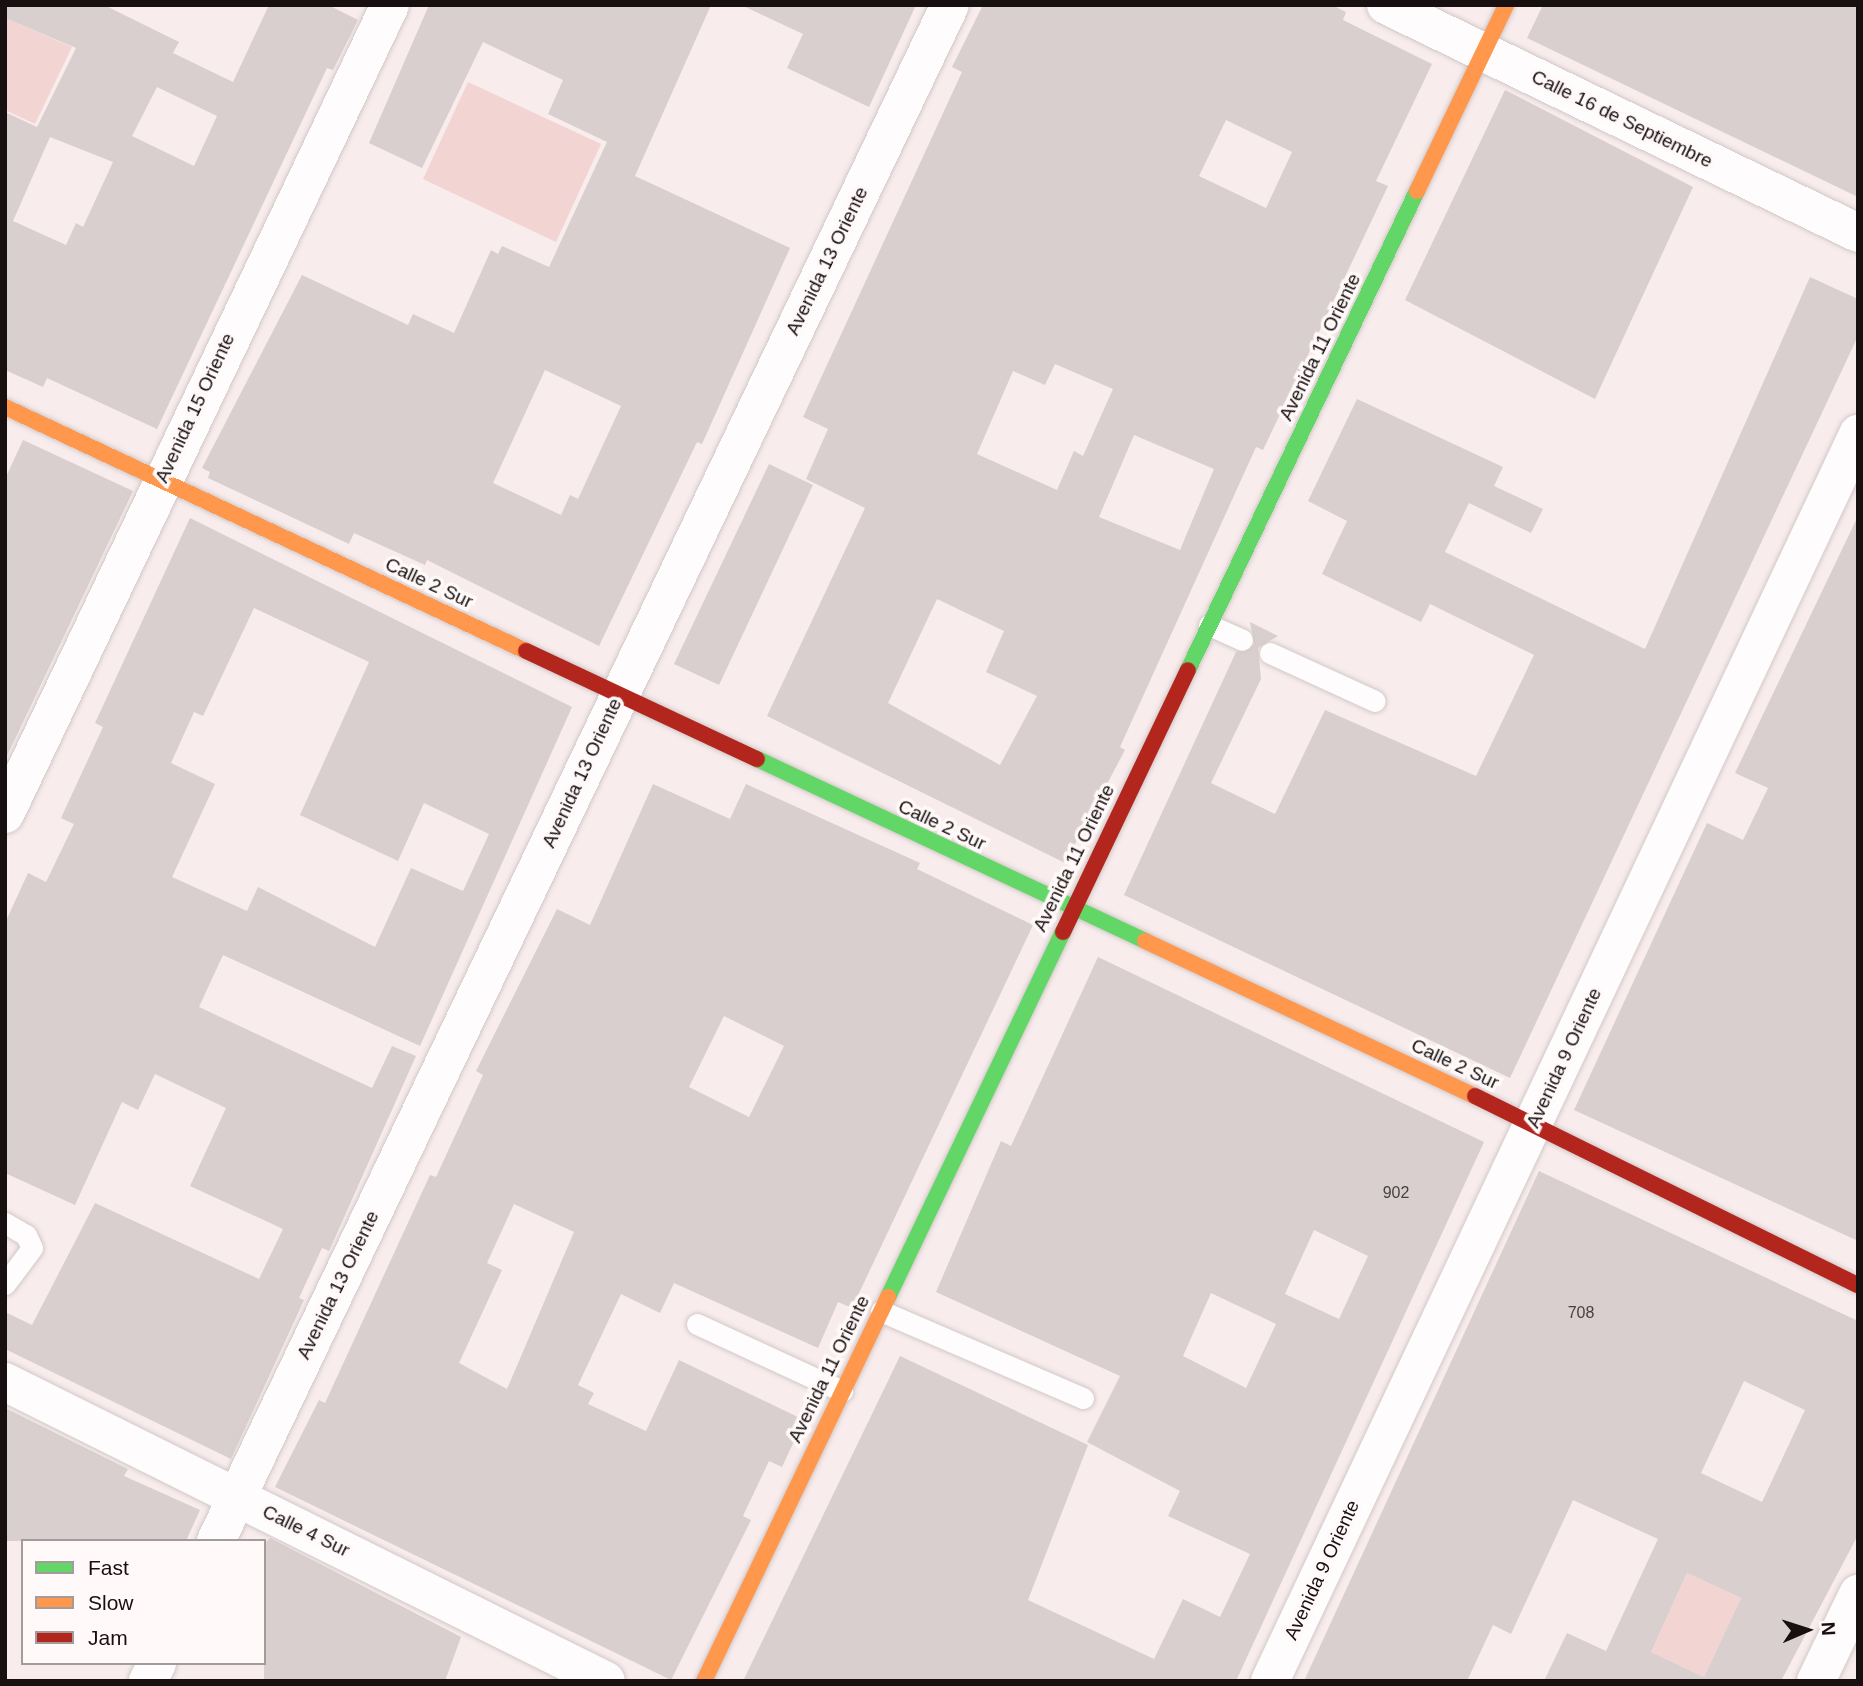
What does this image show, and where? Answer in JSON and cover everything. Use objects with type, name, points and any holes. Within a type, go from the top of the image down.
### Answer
[{"type":"street","name":"Avenida 15 Oriente","points":[[5,814],[161,480],[390,5]]},
{"type":"street","name":"Avenida 13 Oriente","points":[[217,1539],[950,5]]},
{"type":"street","name":"Calle 16 de Septiembre","points":[[1386,5],[1858,233]]},
{"type":"street","name":"Avenida 11 Oriente","points":[[704,1681],[1506,5]]},
{"type":"street","name":"Calle 2 Sur","points":[[5,407],[1533,1124],[1858,1285]]},
{"type":"street","name":"Avenida 9 Oriente","points":[[1270,1681],[1858,434]]},
{"type":"street","name":"Calle 4 Sur","points":[[5,1382],[606,1681]]},
{"type":"street","points":[[1816,1681],[1858,1594]]},
{"type":"street","points":[[148,1681],[156,1665]]},
{"type":"lane","points":[[1209,625],[1242,640]]},
{"type":"lane","points":[[1270,653],[1375,701]]},
{"type":"lane","points":[[5,1223],[26,1235],[32,1248],[5,1284]]},
{"type":"lane","points":[[881,1311],[1083,1398]]},
{"type":"lane","points":[[697,1324],[842,1391]]},
{"type":"shaded area","points":[[5,18],[72,47],[35,124],[5,110]]},
{"type":"shaded area","points":[[468,82],[601,144],[556,242],[423,179]]},
{"type":"shaded area","points":[[1687,1573],[1741,1598],[1704,1677],[1651,1652]]},
{"type":"building","points":[[5,5],[104,5],[179,42],[173,53],[233,82],[269,5],[328,5],[358,20],[333,70],[327,68],[157,429],[47,378],[43,387],[5,370],[5,112],[37,127],[76,48],[5,18]],"holes":[[[157,87],[217,116],[194,166],[132,136]],[[50,137],[113,162],[83,227],[76,223],[66,245],[13,221]]]},
{"type":"building","points":[[429,5],[711,5],[635,176],[790,248],[702,444],[697,442],[599,646],[427,560],[425,565],[354,533],[349,544],[208,478],[210,472],[202,468],[302,275],[408,325],[413,314],[454,333],[491,250],[498,254],[502,246],[549,267],[607,142],[548,114],[563,80],[483,42],[422,168],[369,143]],"holes":[[[545,370],[621,406],[578,499],[570,495],[561,515],[493,483]]]},
{"type":"building","points":[[741,5],[916,5],[869,107],[787,68],[803,34]]},
{"type":"building","points":[[983,5],[1332,5],[1346,12],[1343,20],[1432,64],[1376,181],[1388,186],[1263,450],[1256,447],[1120,747],[1125,750],[1065,863],[767,716],[865,508],[806,479],[828,429],[803,417],[962,72],[952,67]],"holes":[[[1226,120],[1292,152],[1266,208],[1199,176]],[[1055,364],[1113,389],[1083,456],[1074,451],[1057,490],[977,454],[1013,371],[1045,385]],[[1134,435],[1214,469],[1180,550],[1099,517]],[[937,599],[1004,631],[986,672],[1037,696],[1000,765],[888,703]]]},
{"type":"building","points":[[1543,5],[1858,5],[1858,197],[1527,38]]},
{"type":"building","points":[[1505,90],[1693,187],[1595,399],[1405,300]]},
{"type":"building","points":[[1810,277],[1858,299],[1858,336],[1510,1078],[1124,895],[1236,652],[1254,645],[1250,622],[1278,636],[1258,648],[1261,679],[1211,783],[1275,814],[1325,710],[1476,776],[1534,655],[1430,604],[1421,622],[1322,574],[1347,521],[1308,501],[1357,399],[1503,467],[1494,486],[1543,509],[1531,533],[1469,503],[1445,552],[1645,649]]},
{"type":"building","points":[[23,440],[133,491],[5,760],[5,479]]},
{"type":"building","points":[[769,464],[813,485],[719,685],[674,664]]},
{"type":"building","points":[[1858,516],[1858,1241],[1574,1110],[1707,823],[1743,840],[1768,788],[1735,773]]},
{"type":"building","points":[[190,518],[572,707],[420,1046],[223,955],[199,1007],[372,1088],[392,1046],[416,1056],[329,1251],[322,1248],[299,1298],[304,1300],[231,1459],[5,1349],[5,1312],[32,1325],[95,1203],[259,1279],[283,1229],[190,1186],[226,1108],[155,1074],[138,1110],[122,1102],[75,1205],[5,1173],[5,923],[28,873],[46,882],[74,824],[61,818],[103,727],[95,723]],"holes":[[[254,608],[369,662],[300,815],[398,861],[424,803],[489,834],[463,891],[411,868],[375,947],[258,887],[247,911],[172,877],[215,784],[171,763],[194,712],[203,716]]]},
{"type":"building","points":[[653,784],[730,819],[746,784],[920,863],[917,869],[1033,925],[852,1308],[838,1302],[818,1348],[674,1283],[660,1313],[621,1294],[578,1385],[594,1393],[588,1404],[646,1431],[679,1360],[804,1420],[782,1467],[769,1461],[743,1516],[751,1520],[671,1680],[275,1487],[319,1400],[325,1403],[430,1175],[436,1177],[483,1075],[476,1071],[557,909],[590,925]],"holes":[[[724,1016],[784,1046],[749,1117],[689,1087]],[[514,1204],[574,1232],[507,1389],[459,1363],[502,1270],[487,1263]]]},
{"type":"building","points":[[1098,957],[1484,1142],[1236,1681],[743,1681],[900,1356],[1088,1445],[1028,1600],[1154,1659],[1183,1599],[1220,1617],[1250,1554],[1168,1516],[1180,1491],[1087,1442],[1120,1376],[936,1292],[1001,1141],[1011,1146]],"holes":[[[1314,1230],[1368,1256],[1339,1319],[1285,1294]],[[1211,1293],[1276,1324],[1246,1388],[1183,1356]]]},
{"type":"building","points":[[1539,1171],[1858,1321],[1858,1535],[1781,1681],[1544,1681],[1567,1633],[1606,1651],[1658,1539],[1573,1500],[1511,1634],[1493,1625],[1467,1681],[1304,1681]],"holes":[[[1744,1381],[1805,1410],[1762,1502],[1701,1473]],[[1687,1573],[1741,1598],[1704,1677],[1651,1652]]]},
{"type":"building","points":[[5,1408],[128,1469],[124,1476],[200,1510],[187,1539],[5,1541]]},
{"type":"building","points":[[270,1538],[461,1637],[445,1681],[264,1681],[266,1542]]},
{"type":"traffic: fast","points":[[1188,670],[1417,191]]},
{"type":"traffic: fast","points":[[757,759],[1145,941]]},
{"type":"traffic: fast","points":[[888,1297],[1063,932]]},
{"type":"traffic: slow","points":[[1417,191],[1506,5]]},
{"type":"traffic: slow","points":[[5,407],[526,651]]},
{"type":"traffic: slow","points":[[1145,941],[1475,1096]]},
{"type":"traffic: slow","points":[[704,1681],[888,1297]]},
{"type":"traffic: jam","points":[[526,651],[757,759]]},
{"type":"traffic: jam","points":[[1063,932],[1188,670]]},
{"type":"traffic: jam","points":[[1475,1096],[1858,1285]]}]
